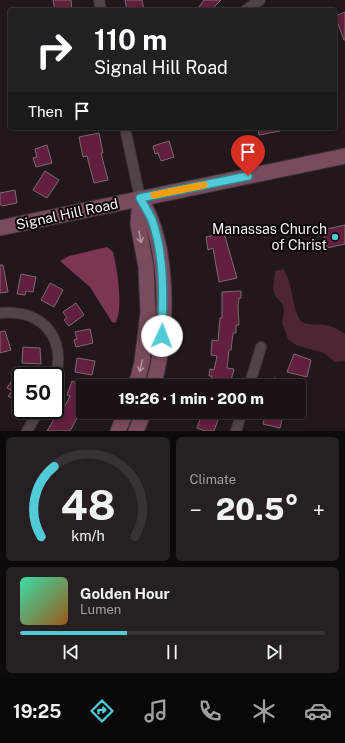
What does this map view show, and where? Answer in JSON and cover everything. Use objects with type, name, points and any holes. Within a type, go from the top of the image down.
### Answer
[{"type":"main road","name":"Signal Hill Road","points":[[0,228],[345,156]]},
{"type":"main road","points":[[138,379],[142,362],[148,313],[146,267],[138,224],[140,198]]},
{"type":"main road","points":[[140,198],[152,220],[158,248],[162,287],[162,336],[153,379]]},
{"type":"main road","points":[[118,431],[123,419]]},
{"type":"main road","points":[[136,431],[141,419]]},
{"type":"street","points":[[249,8],[260,0]]},
{"type":"street","points":[[125,130],[140,198]]},
{"type":"street","points":[[0,313],[27,314],[44,324],[51,333],[56,346],[58,360],[57,367]]},
{"type":"street","points":[[251,379],[261,347]]},
{"type":"street","points":[[27,431],[34,419]]},
{"type":"street","points":[[236,431],[240,419]]},
{"type":"shaded area","points":[[107,247],[113,252],[118,278],[119,309],[118,317],[115,323],[112,322],[90,287],[60,261],[69,256]]},
{"type":"shaded area","points":[[283,269],[287,274],[297,313],[300,319],[306,324],[331,326],[345,334],[345,361],[335,362],[324,353],[296,345],[288,339],[282,323],[284,311],[283,305],[276,297],[273,290],[275,271]]},
{"type":"building","points":[[53,0],[71,0],[72,8],[55,8]]},
{"type":"building","points":[[125,0],[142,0],[144,8],[127,8]]},
{"type":"building","points":[[204,0],[221,0],[213,8],[198,8]]},
{"type":"building","points":[[345,12],[345,40],[337,21],[337,15]]},
{"type":"building","points":[[258,130],[280,131],[259,135]]},
{"type":"building","points":[[99,133],[103,153],[101,153],[108,180],[94,183],[87,156],[83,157],[79,137]]},
{"type":"building","points":[[169,141],[174,157],[161,161],[158,153],[155,154],[153,146]]},
{"type":"building","points":[[47,145],[52,163],[36,167],[33,158],[37,157],[35,149]]},
{"type":"building","points":[[45,171],[59,180],[47,198],[33,190]]},
{"type":"building","points":[[15,190],[17,203],[2,206],[0,204],[0,193]]},
{"type":"building","name":"Manassas Church of Christ","points":[[345,225],[345,244],[327,248],[323,230]]},
{"type":"building","points":[[224,233],[237,278],[219,282],[213,248],[208,250],[206,237]]},
{"type":"building","points":[[0,265],[3,265],[8,292],[0,293]]},
{"type":"building","points":[[21,274],[36,277],[33,292],[26,291],[25,295],[17,294]]},
{"type":"building","points":[[50,283],[63,290],[54,307],[41,300]]},
{"type":"building","points":[[241,291],[241,298],[239,298],[238,306],[239,325],[236,325],[236,333],[233,333],[227,368],[234,369],[231,379],[211,379],[212,376],[209,376],[210,369],[214,370],[217,356],[211,355],[212,340],[218,341],[220,318],[222,318],[222,292]]},
{"type":"building","points":[[76,303],[84,315],[69,326],[64,320],[67,318],[63,312]]},
{"type":"building","points":[[90,329],[93,343],[76,347],[74,340],[77,339],[75,332]]},
{"type":"building","points":[[5,331],[11,350],[0,353],[0,332]]},
{"type":"building","points":[[23,347],[40,348],[41,364],[22,363]]},
{"type":"building","points":[[294,354],[311,360],[307,377],[287,372]]},
{"type":"building","points":[[77,358],[95,361],[92,375],[75,372]]},
{"type":"building","points":[[12,380],[12,391],[7,388]]},
{"type":"building","points":[[72,381],[76,382],[76,419],[70,431],[47,431],[54,419],[64,419],[64,408],[70,396],[67,395]]},
{"type":"building","points":[[12,391],[12,398],[8,396]]},
{"type":"building","points":[[200,419],[218,420],[214,431],[205,431],[197,428]]},
{"type":"building","points":[[264,419],[282,419],[280,428],[263,424]]},
{"type":"slow traffic","points":[[154,195],[204,185]]},
{"type":"place","name":"Manassas Church of Christ","points":[[335,237]]},
{"type":"route","points":[[162,336],[163,303],[161,266],[152,220],[140,198],[248,176]]}]
